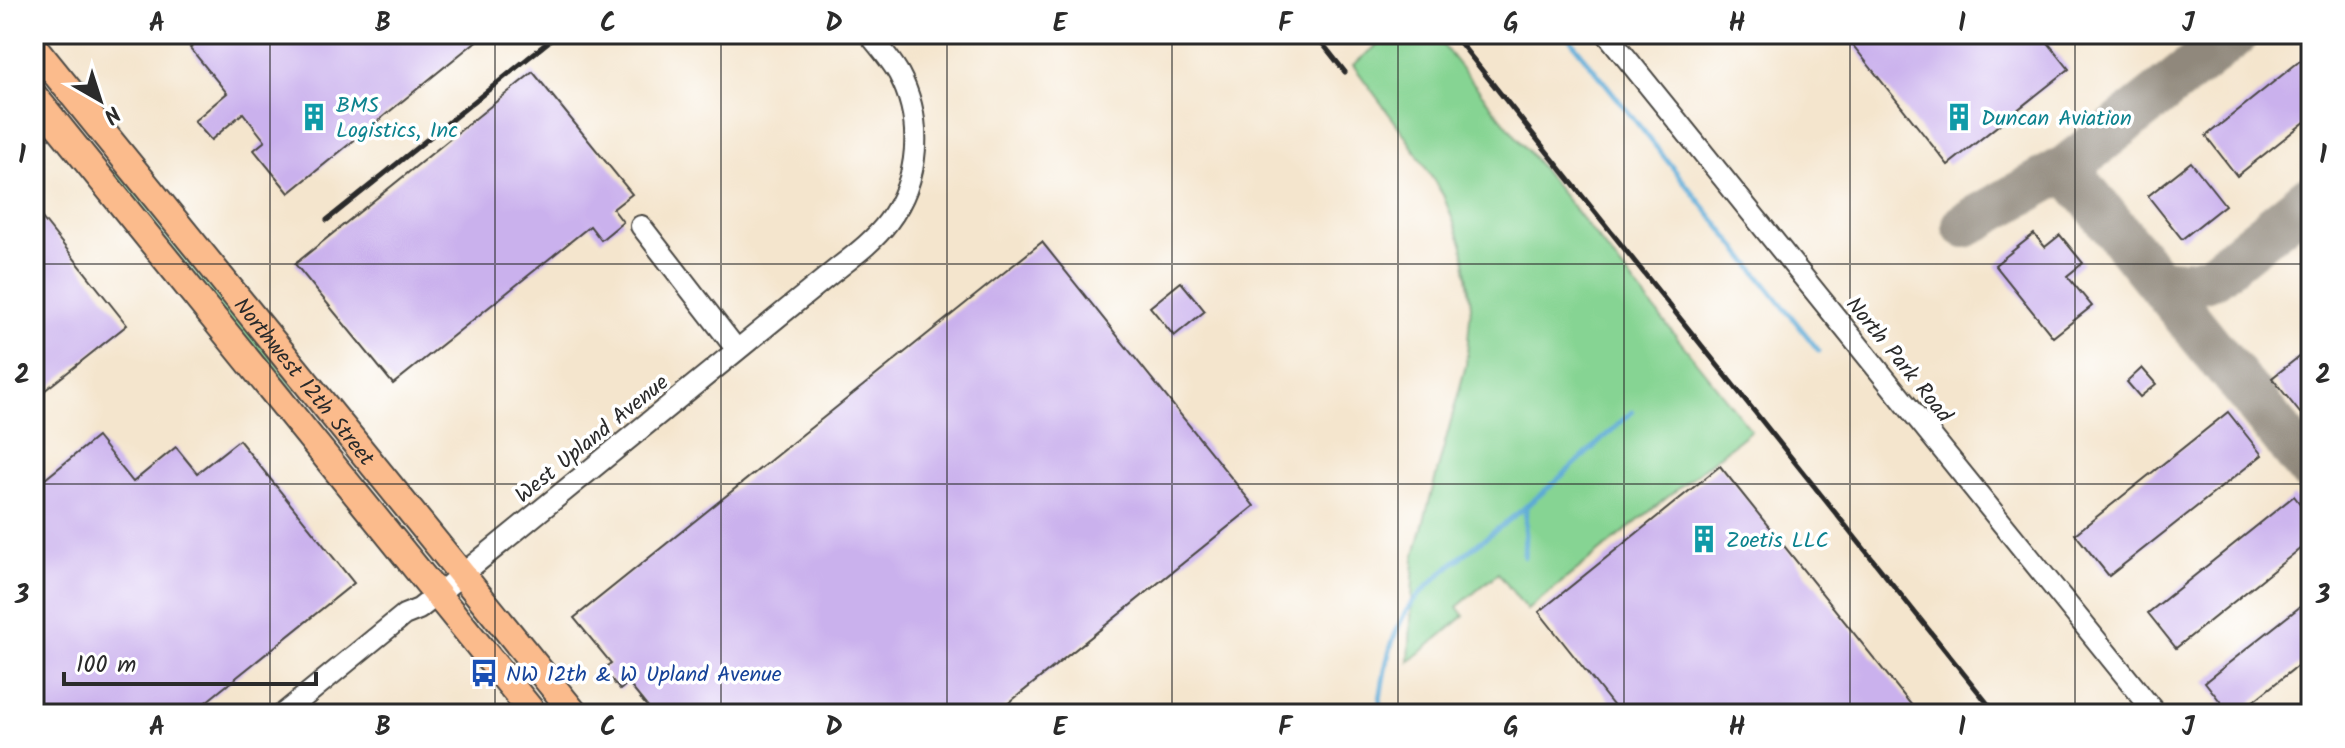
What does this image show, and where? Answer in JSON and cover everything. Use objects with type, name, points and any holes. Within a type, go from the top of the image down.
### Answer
[{"type":"main road","name":"Northwest 12th Street","points":[[34,47],[575,714]]},
{"type":"main road","name":"Northwest 12th Street","points":[[34,96],[534,714]]},
{"type":"street","name":"West Upland Avenue","points":[[283,714],[404,615],[419,609],[438,594],[871,240],[896,210],[910,180],[915,142],[911,104],[895,68],[869,34]]},
{"type":"street","name":"North Park Road","points":[[1607,34],[2156,714]]},
{"type":"street","points":[[641,226],[737,350]]},
{"type":"green space","points":[[1391,34],[1434,34],[1751,430],[1527,610],[1498,573],[1457,607],[1464,616],[1409,662],[1414,558],[1466,365],[1471,305],[1463,246],[1443,195],[1404,134],[1353,65]]},
{"type":"green space","points":[[105,165],[148,204],[297,389],[295,391],[257,358]]},
{"type":"building","name":"BMS Logistics, Inc","points":[[207,34],[485,34],[289,193],[254,150],[265,141],[243,113],[211,140],[194,121],[227,93],[190,48]]},
{"type":"building","name":"Duncan Aviation","points":[[1844,34],[2041,34],[2069,69],[1948,165]]},
{"type":"building","points":[[2311,52],[2311,117],[2237,176],[2206,136]]},
{"type":"building","points":[[533,72],[632,194],[613,209],[623,222],[601,240],[590,226],[393,384],[295,264]]},
{"type":"building","points":[[2191,162],[2225,205],[2182,239],[2148,196]]},
{"type":"building","points":[[34,208],[127,325],[34,399]]},
{"type":"building","points":[[2034,234],[2045,247],[2060,235],[2083,263],[2067,276],[2092,306],[2053,337],[1995,265]]},
{"type":"building","points":[[1042,242],[1254,506],[995,714],[653,714],[628,683],[620,690],[603,669],[611,663],[574,618]]},
{"type":"building","points":[[1181,282],[1205,311],[1174,336],[1150,307]]},
{"type":"building","points":[[2311,347],[2311,405],[2300,413],[2272,378]]},
{"type":"building","points":[[2142,368],[2156,384],[2140,397],[2127,382]]},
{"type":"building","points":[[2228,412],[2262,455],[2109,576],[2075,534]]},
{"type":"building","points":[[97,437],[133,482],[176,447],[197,473],[239,440],[354,583],[191,714],[34,714],[34,488]]},
{"type":"building","name":"Zoetis LLC","points":[[1720,466],[1913,707],[1904,714],[1620,714],[1539,612]]},
{"type":"building","points":[[2294,496],[2311,518],[2311,540],[2176,648],[2148,613]]},
{"type":"building","points":[[2311,598],[2311,655],[2237,714],[2230,714],[2205,682]]},
{"type":"waterway","points":[[1566,34],[1819,351]]},
{"type":"waterway","points":[[1378,714],[1390,651],[1398,627],[1414,601],[1442,573],[1537,498],[1632,412]]},
{"type":"waterway","points":[[1524,557],[1526,506]]},
{"type":"taxiway","points":[[1965,225],[2066,168],[2236,34]]},
{"type":"taxiway","points":[[2066,168],[2311,471]]},
{"type":"taxiway","points":[[2157,280],[2186,282],[2214,275],[2311,197]]},
{"type":"railway","points":[[327,220],[558,34]]},
{"type":"railway","points":[[1315,34],[1345,72]]},
{"type":"railway","points":[[1453,34],[1996,714]]},
{"type":"place","name":"BMS Logistics, Inc","points":[[314,117]]},
{"type":"place","name":"Duncan Aviation","points":[[1959,117]]},
{"type":"place","name":"Zoetis LLC","points":[[1704,539]]},
{"type":"place","name":"NW 12th & W Upland Avenue","points":[[484,673]]}]
